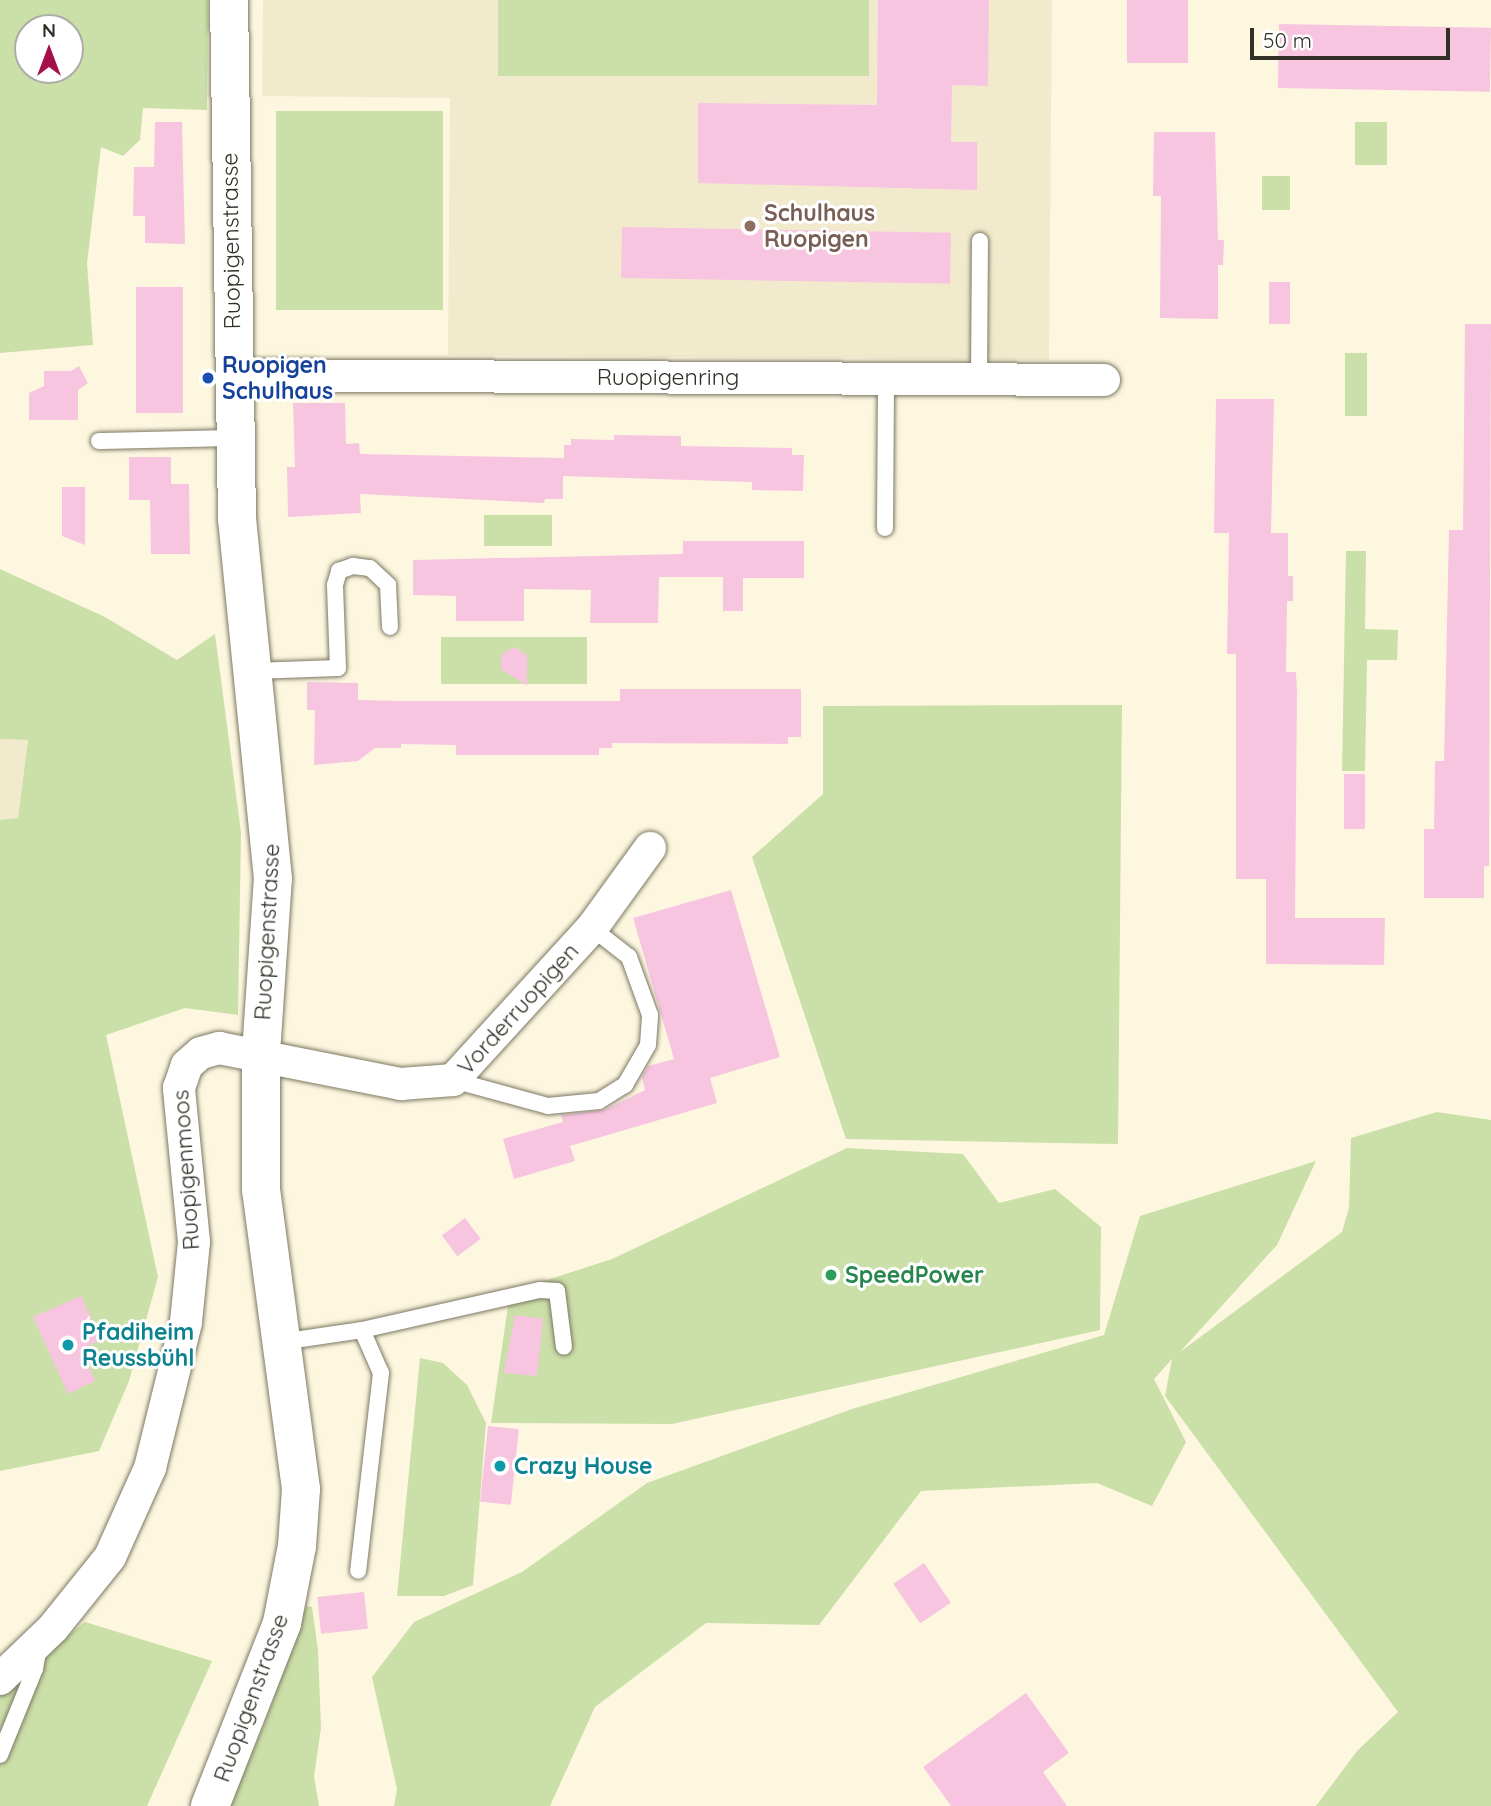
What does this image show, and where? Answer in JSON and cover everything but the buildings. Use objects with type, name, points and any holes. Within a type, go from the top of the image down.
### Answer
[{"type":"street","name":"Ruopigenstrasse","points":[[210,1806],[282,1623],[297,1546],[299,1457],[261,1190],[261,1053],[273,879],[272,832],[250,671],[234,438],[229,0]]},
{"type":"street","name":"Ruopigenring","points":[[233,375],[1104,380]]},
{"type":"street","name":"Vorderruopigen","points":[[261,1053],[401,1084],[453,1080],[592,928],[650,848]]},
{"type":"street","name":"Ruopigenmoos","points":[[0,1679],[39,1641],[110,1558],[150,1468],[183,1336],[194,1242],[181,1075],[201,1053],[219,1048],[261,1053]]},
{"type":"lane","points":[[979,379],[981,241]]},
{"type":"lane","points":[[885,528],[886,378]]},
{"type":"lane","points":[[99,441],[234,438]]},
{"type":"lane","points":[[250,671],[338,668],[335,585],[339,571],[346,568],[370,568],[382,574],[388,585],[390,627]]},
{"type":"lane","points":[[453,1080],[548,1106],[599,1101],[625,1085],[646,1052],[650,1014],[629,957],[592,928]]},
{"type":"lane","points":[[281,1342],[362,1331],[540,1290],[556,1291],[564,1347]]},
{"type":"lane","points":[[358,1571],[380,1373],[362,1331]]},
{"type":"lane","points":[[0,1755],[36,1669],[39,1641]]},
{"type":"shaded area","name":"Schulhaus Ruopigen","points":[[263,0],[1052,0],[1049,360],[448,355],[450,98],[262,96]]},
{"type":"shaded area","points":[[0,739],[28,740],[18,818],[0,820]]},
{"type":"green space","points":[[0,0],[208,0],[207,110],[143,108],[140,140],[123,156],[101,147],[87,263],[93,345],[0,353]]},
{"type":"green space","points":[[498,0],[869,0],[869,76],[498,76]]},
{"type":"green space","points":[[276,111],[443,111],[443,310],[276,310]]},
{"type":"green space","points":[[1355,122],[1387,122],[1387,165],[1355,165]]},
{"type":"green space","points":[[1262,176],[1290,176],[1290,210],[1262,210]]},
{"type":"green space","points":[[1345,353],[1367,353],[1367,416],[1345,416]]},
{"type":"green space","points":[[484,515],[552,515],[552,546],[484,546]]},
{"type":"green space","points":[[1346,551],[1366,551],[1365,629],[1398,630],[1397,660],[1367,660],[1365,771],[1342,771]]},
{"type":"green space","points":[[0,569],[105,617],[177,660],[215,634],[241,832],[238,1015],[185,1008],[106,1035],[158,1277],[129,1381],[99,1451],[0,1471],[0,820],[18,818],[28,740],[0,739]]},
{"type":"green space","points":[[441,637],[587,637],[587,684],[441,684]]},
{"type":"green space","points":[[1122,705],[1118,1144],[846,1139],[752,857],[823,794],[823,706]]},
{"type":"green space","points":[[1437,1112],[1491,1120],[1491,1806],[1316,1806],[1357,1751],[1398,1712],[1165,1396],[1172,1359],[1154,1379],[1186,1442],[1152,1506],[1097,1483],[921,1491],[819,1625],[706,1623],[595,1707],[550,1806],[394,1806],[397,1789],[372,1677],[414,1622],[522,1572],[647,1483],[852,1409],[1104,1335],[1140,1216],[1316,1161],[1277,1245],[1180,1352],[1342,1232],[1349,1208],[1351,1138]]},
{"type":"green space","name":"SpeedPower","points":[[847,1148],[963,1154],[999,1203],[1055,1189],[1101,1227],[1100,1330],[672,1424],[491,1423],[510,1292],[612,1259]]},
{"type":"green space","points":[[420,1358],[443,1363],[467,1385],[486,1423],[473,1585],[444,1596],[397,1596]]},
{"type":"green space","points":[[306,1606],[312,1607],[318,1650],[321,1728],[314,1776],[319,1806],[226,1806],[264,1725]]},
{"type":"green space","points":[[85,1622],[212,1661],[147,1806],[0,1806],[0,1691]]},
{"type":"place","name":"Schulhaus Ruopigen","points":[[750,226]]},
{"type":"place","name":"Ruopigen Schulhaus","points":[[208,378]]},
{"type":"place","name":"SpeedPower","points":[[831,1275]]},
{"type":"place","name":"Pfadiheim Reussbühl","points":[[68,1345]]},
{"type":"place","name":"Crazy House","points":[[500,1466]]}]
